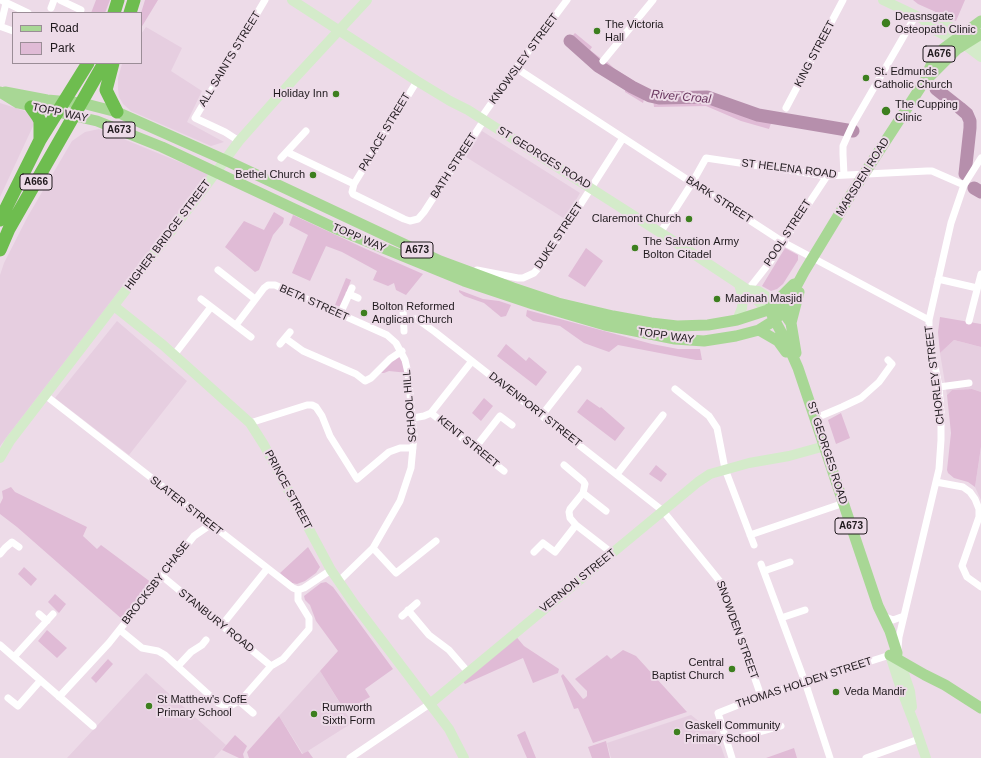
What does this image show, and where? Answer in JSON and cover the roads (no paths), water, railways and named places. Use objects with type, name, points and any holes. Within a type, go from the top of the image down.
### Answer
[{"type":"highway","points":[[114,12],[118,0]]},
{"type":"highway","points":[[130,12],[134,0]]},
{"type":"highway","name":"A666","points":[[0,250],[9,229],[62,137],[67,114],[65,101],[87,64]]},
{"type":"highway","name":"A666","points":[[0,221],[40,140],[67,114],[82,103],[103,64]]},
{"type":"highway","points":[[113,64],[106,90],[117,112]]},
{"type":"highway","points":[[31,107],[40,121],[40,140]]},
{"type":"highway","name":"A666","points":[[0,221],[67,114]]},
{"type":"main road","name":"ST GEORGES ROAD","points":[[292,0],[417,81],[482,119],[590,187],[744,287],[753,297],[776,308],[791,323],[798,368]]},
{"type":"main road","name":"HIGHER BRIDGE STREET","points":[[0,458],[3,451],[45,395],[239,141],[367,0]]},
{"type":"main road","points":[[883,0],[915,15],[933,19],[964,33],[975,41],[981,57]]},
{"type":"main road","points":[[897,0],[930,28],[954,40],[975,41]]},
{"type":"main road","name":"A676","points":[[964,33],[981,21]]},
{"type":"main road","name":"MARSDEN ROAD","points":[[776,308],[804,272],[823,243],[855,188],[924,82],[936,56],[964,33]]},
{"type":"main road","name":"MARSDEN ROAD","points":[[924,82],[957,50],[975,41]]},
{"type":"main road","name":"TOPP WAY","points":[[0,92],[47,100],[82,103],[117,112],[225,160],[440,262],[543,298],[613,316],[677,326],[708,325],[737,320],[776,308]]},
{"type":"main road","name":"TOPP WAY","points":[[0,92],[18,103],[97,121],[116,128],[216,171],[339,230],[464,281],[604,325],[675,339],[704,341],[736,336],[759,330],[775,320]]},
{"type":"main road","points":[[791,323],[804,272]]},
{"type":"main road","points":[[737,320],[742,305],[744,287]]},
{"type":"main road","name":"PRINCE STREET","points":[[114,306],[174,355],[250,423],[264,445],[330,570],[449,729],[464,758]]},
{"type":"main road","name":"ST GEORGES ROAD","points":[[776,308],[775,320],[798,368],[816,418],[880,611],[882,632],[896,650]]},
{"type":"main road","name":"A673","points":[[759,330],[778,341],[798,368]]},
{"type":"main road","name":"VERNON STREET","points":[[431,704],[612,553],[710,474],[749,463],[789,456],[825,446]]},
{"type":"main road","points":[[896,650],[925,675],[945,685],[981,708]]},
{"type":"main road","points":[[896,650],[901,689],[926,758]]},
{"type":"street","points":[[51,8],[54,0]]},
{"type":"street","points":[[60,0],[81,10],[80,12]]},
{"type":"street","name":"ALL SAINTS STREET","points":[[239,141],[225,132],[195,118],[266,0]]},
{"type":"street","name":"KNOWSLEY STREET","points":[[482,119],[516,68],[567,0]]},
{"type":"street","points":[[603,61],[653,0]]},
{"type":"street","name":"KING STREET","points":[[786,108],[844,0]]},
{"type":"street","points":[[12,31],[2,27],[1,24],[4,1],[26,12]]},
{"type":"street","points":[[844,175],[842,164],[844,144],[915,15]]},
{"type":"street","name":"BARK STREET","points":[[516,68],[783,242],[929,320]]},
{"type":"street","name":"PALACE STREET","points":[[354,184],[417,81]]},
{"type":"street","name":"BATH STREET","points":[[354,184],[353,194],[404,218],[414,221],[418,219],[424,212],[482,119]]},
{"type":"street","points":[[281,158],[306,131]]},
{"type":"street","name":"DUKE STREET","points":[[440,262],[518,278],[530,276],[540,266],[623,138]]},
{"type":"street","points":[[287,152],[354,184]]},
{"type":"street","name":"ST HELENA ROAD","points":[[692,183],[706,158],[827,176],[927,170],[962,186]]},
{"type":"street","name":"CHORLEY STREET","points":[[896,650],[939,469],[941,412],[939,387],[929,336],[929,320],[950,224],[962,186],[969,178],[981,158]]},
{"type":"street","name":"POOL STREET","points":[[744,287],[770,262],[827,176]]},
{"type":"street","points":[[660,233],[692,183]]},
{"type":"street","points":[[218,270],[255,299]]},
{"type":"street","points":[[969,321],[981,274]]},
{"type":"street","points":[[938,279],[977,288]]},
{"type":"street","name":"BETA STREET","points":[[236,325],[255,299],[268,285],[275,285],[387,335],[402,352]]},
{"type":"street","points":[[340,314],[351,291],[358,298]]},
{"type":"street","points":[[201,299],[251,337]]},
{"type":"street","points":[[174,355],[211,307]]},
{"type":"street","points":[[402,309],[404,332]]},
{"type":"street","name":"DAVENPORT STREET","points":[[403,323],[412,319],[417,320],[542,415],[663,511]]},
{"type":"street","points":[[290,332],[283,341],[303,352],[356,374],[364,380],[371,378],[390,358],[402,352]]},
{"type":"street","name":"SCHOOL HILL","points":[[338,582],[373,548],[400,501],[411,468],[413,418],[407,369],[402,352]]},
{"type":"street","points":[[816,418],[861,398],[879,382],[892,364],[888,360]]},
{"type":"street","points":[[413,418],[431,413],[472,361]]},
{"type":"street","points":[[542,415],[578,368]]},
{"type":"street","points":[[939,387],[969,383]]},
{"type":"street","points":[[675,389],[713,420],[717,428],[725,469],[754,545]]},
{"type":"street","name":"SLATER STREET","points":[[45,395],[267,569],[288,585],[298,590]]},
{"type":"street","points":[[250,423],[307,405],[312,406],[321,412],[330,436],[357,479],[389,452],[400,448],[413,448]]},
{"type":"street","name":"KENT STREET","points":[[431,413],[504,471]]},
{"type":"street","points":[[617,474],[663,415]]},
{"type":"street","points":[[475,448],[500,416],[512,425]]},
{"type":"street","points":[[564,465],[583,481],[585,488],[569,512],[570,518],[576,525],[612,553]]},
{"type":"street","points":[[936,482],[963,487],[970,492],[975,499],[979,509],[979,517],[962,566],[967,577],[981,587]]},
{"type":"street","points":[[583,493],[606,511]]},
{"type":"street","points":[[750,535],[844,503]]},
{"type":"street","name":"SNOWDEN STREET","points":[[663,511],[722,584],[761,696]]},
{"type":"street","name":"BROCKSBY CHASE","points":[[210,525],[194,536],[120,630],[142,648],[161,653],[178,666],[218,703],[223,705],[232,705],[239,701]]},
{"type":"street","points":[[534,552],[543,543],[555,552],[576,525]]},
{"type":"street","points":[[373,548],[396,573],[436,541]]},
{"type":"street","points":[[0,554],[12,542],[19,547]]},
{"type":"street","points":[[790,562],[762,567],[805,682],[830,758]]},
{"type":"street","points":[[222,625],[267,569]]},
{"type":"street","points":[[253,713],[239,701],[271,666],[283,659],[309,629],[310,618],[298,600],[298,590],[308,586],[330,570]]},
{"type":"street","name":"STANBURY ROAD","points":[[162,576],[271,666]]},
{"type":"street","points":[[402,616],[417,603]]},
{"type":"street","points":[[408,610],[429,635],[449,650],[468,672]]},
{"type":"street","points":[[781,618],[805,610]]},
{"type":"street","points":[[880,611],[893,620],[904,616]]},
{"type":"street","points":[[39,614],[47,621]]},
{"type":"street","points":[[14,657],[53,614]]},
{"type":"street","points":[[59,697],[120,630]]},
{"type":"street","points":[[178,666],[191,652],[202,645],[206,640]]},
{"type":"street","points":[[0,645],[93,726]]},
{"type":"street","name":"THOMAS HOLDEN STREET","points":[[726,741],[718,712],[896,650]]},
{"type":"street","points":[[8,698],[18,706],[40,680]]},
{"type":"street","name":"VERNON STREET","points":[[350,758],[431,704]]},
{"type":"street","points":[[732,758],[726,741],[777,728]]},
{"type":"street","points":[[866,758],[919,739]]},
{"type":"waterway","name":"River Croal","points":[[570,41],[598,66],[650,96],[659,98],[707,97],[758,115],[853,131]]},
{"type":"waterway","name":"River Croal","points":[[936,89],[967,114],[970,121],[965,174]]},
{"type":"waterway","name":"River Croal","points":[[974,188],[981,192]]},
{"type":"place","name":"Deasnsgate Osteopath Clinic","points":[[886,23]]},
{"type":"place","name":"The Victoria Hall","points":[[597,31]]},
{"type":"place","name":"St. Edmunds Catholic Church","points":[[866,78]]},
{"type":"place","name":"Holiday Inn","points":[[336,94]]},
{"type":"place","name":"The Cupping Clinic","points":[[886,111]]},
{"type":"place","name":"Bethel Church","points":[[313,175]]},
{"type":"place","name":"Claremont Church","points":[[689,219]]},
{"type":"place","name":"The Salvation Army Bolton Citadel","points":[[635,248]]},
{"type":"place","name":"Madinah Masjid","points":[[717,299]]},
{"type":"place","name":"Bolton Reformed Anglican Church","points":[[364,313]]},
{"type":"place","name":"Central Baptist Church","points":[[732,669]]},
{"type":"place","name":"Veda Mandir","points":[[836,692]]},
{"type":"place","name":"St Matthew's CofE Primary School","points":[[149,706]]},
{"type":"place","name":"Rumworth Sixth Form","points":[[314,714]]},
{"type":"place","name":"Gaskell Community Primary School","points":[[677,732]]}]
